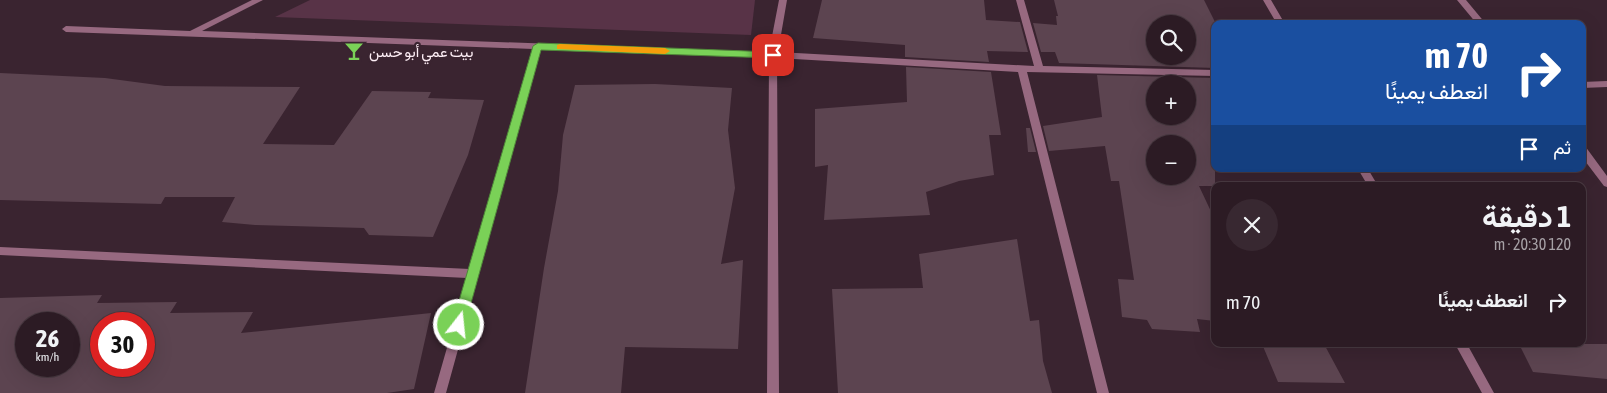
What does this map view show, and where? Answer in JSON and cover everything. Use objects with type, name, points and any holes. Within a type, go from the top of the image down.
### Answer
[{"type":"street","points":[[190,33],[259,0]]},
{"type":"street","points":[[773,393],[773,55],[783,0]]},
{"type":"street","points":[[1020,0],[1039,68]]},
{"type":"street","points":[[1268,0],[1279,20]]},
{"type":"street","points":[[1461,0],[1478,20]]},
{"type":"street","points":[[66,29],[773,55],[1022,68],[1211,73]]},
{"type":"street","points":[[440,393],[538,46]]},
{"type":"street","points":[[1022,68],[1103,393]]},
{"type":"street","points":[[1586,85],[1607,84]]},
{"type":"street","points":[[1586,154],[1607,183]]},
{"type":"street","points":[[0,251],[473,274]]},
{"type":"street","points":[[1463,347],[1488,393]]},
{"type":"shaded area","points":[[310,0],[755,0],[751,35],[275,17]]},
{"type":"building","points":[[822,0],[984,0],[986,20],[1020,22],[1028,52],[987,51],[989,62],[905,57],[905,45],[813,38]]},
{"type":"building","points":[[1054,0],[1204,0],[1214,20],[1211,20],[1211,68],[1059,63],[1055,52],[1041,52],[1033,23],[1057,25],[1056,16],[1058,16]]},
{"type":"building","points":[[906,67],[991,72],[1001,135],[989,135],[994,175],[959,181],[926,192],[930,215],[824,220],[828,165],[815,167],[815,109],[907,102]]},
{"type":"building","points":[[0,73],[105,78],[165,86],[300,87],[263,144],[334,145],[372,91],[431,92],[428,98],[484,100],[468,155],[433,237],[369,235],[364,228],[255,225],[222,222],[235,197],[165,197],[161,204],[0,200]]},
{"type":"building","points":[[1097,75],[1146,76],[1146,125],[1196,125],[1196,78],[1211,78],[1211,172],[1215,172],[1215,182],[1211,182],[1211,186],[1199,186],[1211,212],[1211,321],[1197,319],[1200,332],[1152,329],[1147,320],[1122,317],[1118,279],[1134,280],[1119,181],[1111,181],[1105,146],[1049,151],[1043,126],[1102,117]]},
{"type":"building","points":[[655,84],[732,88],[728,130],[735,188],[721,264],[743,260],[738,349],[625,347],[621,393],[525,393],[558,191],[563,135],[575,85]]},
{"type":"building","points":[[1026,128],[1030,128],[1036,152],[1028,152]]},
{"type":"building","points":[[1017,239],[1030,321],[1039,320],[1043,361],[1052,393],[838,393],[832,289],[923,288],[919,254]]},
{"type":"building","points":[[102,295],[97,303],[177,302],[170,313],[253,312],[241,333],[431,313],[414,389],[387,393],[0,393],[0,298]]},
{"type":"building","points":[[1586,344],[1607,344],[1607,379],[1533,372],[1520,347],[1586,347]]},
{"type":"building","points":[[1263,347],[1326,347],[1345,383],[1278,382]]},
{"type":"slow traffic","points":[[560,47],[665,51]]},
{"type":"place","name":"بيت عمي أبو حسن","points":[[354,51]]},
{"type":"route","points":[[459,325],[538,46],[773,55]]}]
